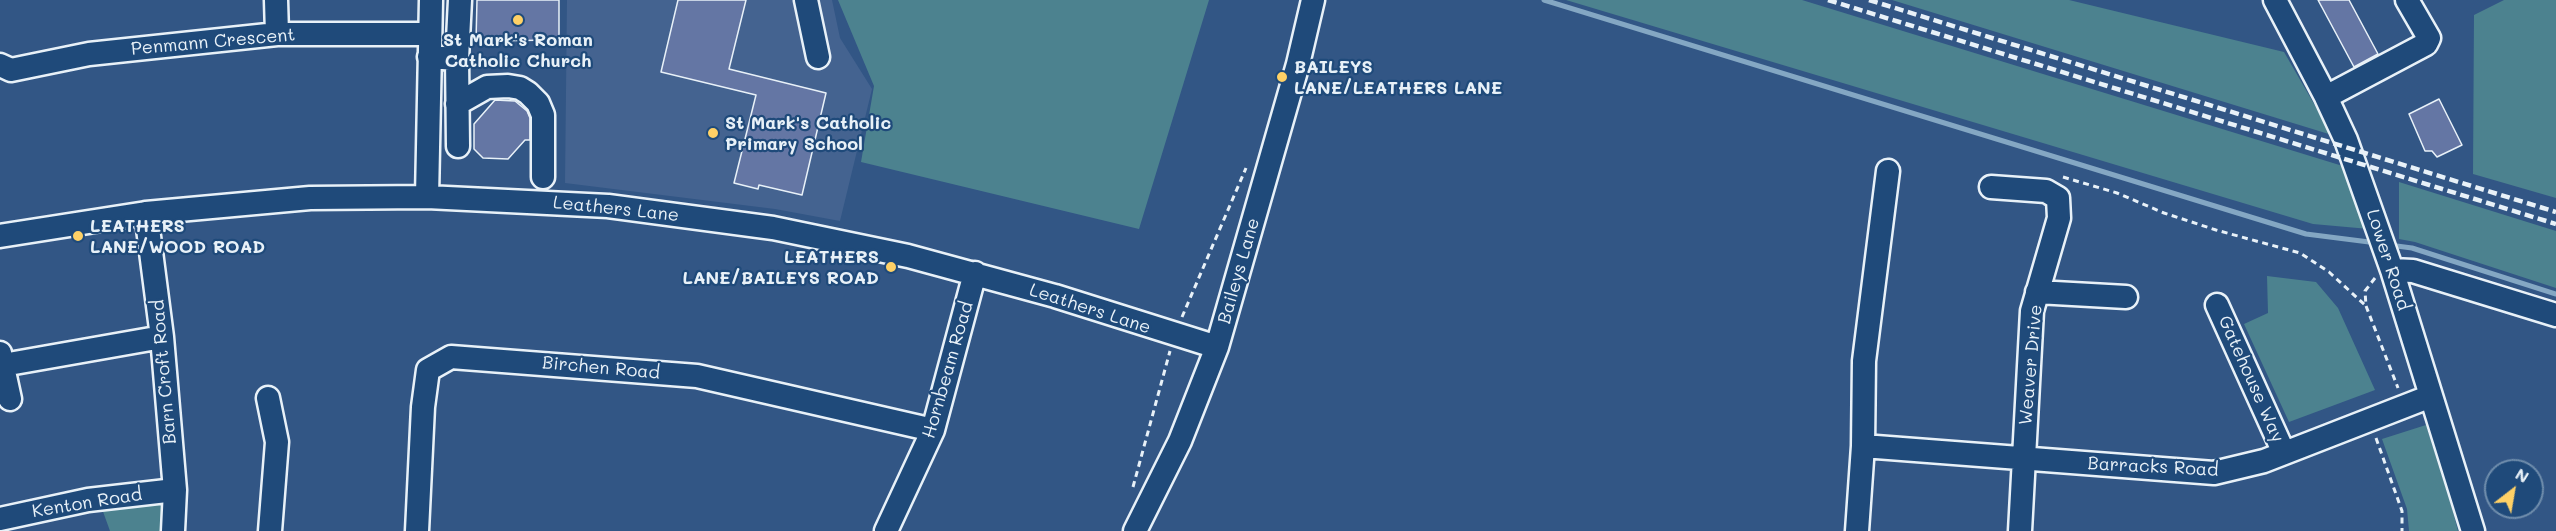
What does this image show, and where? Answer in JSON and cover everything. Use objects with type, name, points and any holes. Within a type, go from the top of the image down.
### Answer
[{"type":"street","points":[[276,0],[277,34]]},
{"type":"street","points":[[427,197],[431,0]]},
{"type":"street","points":[[458,146],[457,59],[460,0]]},
{"type":"street","points":[[806,0],[818,57]]},
{"type":"street","name":"Baileys Lane","points":[[1135,531],[1180,441],[1217,347],[1298,64],[1313,0]]},
{"type":"street","name":"Lower Road","points":[[2275,0],[2346,140],[2390,265],[2422,400],[2473,531]]},
{"type":"street","points":[[2326,97],[2426,44],[2429,38],[2407,0]]},
{"type":"street","name":"Penmann Crescent","points":[[0,65],[11,70],[89,54],[277,34],[430,34]]},
{"type":"street","points":[[429,57],[457,59]]},
{"type":"street","points":[[457,104],[487,87],[514,87],[528,93],[538,103],[543,115],[543,177]]},
{"type":"street","points":[[1857,531],[1863,446],[1864,361],[1888,171]]},
{"type":"street","name":"Weaver Drive","points":[[1992,187],[2046,191],[2058,198],[2059,218],[2032,311],[2020,531]]},
{"type":"street","name":"Leathers Lane","points":[[0,236],[146,213],[310,198],[427,197],[608,206],[703,218],[845,242],[975,273],[1174,336],[1217,347]]},
{"type":"street","name":"Barn Croft Road","points":[[146,213],[162,337],[175,490],[173,531]]},
{"type":"street","points":[[2390,265],[2556,315]]},
{"type":"street","name":"Hornbeam Road","points":[[886,531],[933,430],[975,273]]},
{"type":"street","points":[[2037,292],[2126,297]]},
{"type":"street","name":"Gatehouse Way","points":[[2217,305],[2284,453]]},
{"type":"street","points":[[10,399],[1,359],[162,337]]},
{"type":"street","name":"Birchen Road","points":[[417,531],[423,407],[428,370],[451,357],[697,376],[933,430]]},
{"type":"street","points":[[268,398],[277,442],[270,531]]},
{"type":"street","name":"Barracks Road","points":[[1863,446],[2214,473],[2239,469],[2422,400]]},
{"type":"street","name":"Kenton Road","points":[[0,519],[88,500],[175,490]]},
{"type":"path","points":[[1130,496],[1174,336],[1250,159]]},
{"type":"path","points":[[2055,174],[2117,193],[2205,226],[2300,253],[2329,272],[2366,306]]},
{"type":"path","points":[[2390,265],[2371,281],[2365,291],[2366,306],[2399,390],[2408,386],[2422,400]]},
{"type":"path","points":[[2375,435],[2402,511],[2402,531]]},
{"type":"shaded area","name":"St Mark's Catholic Primary School","points":[[567,0],[832,0],[840,38],[872,89],[840,221],[775,209],[565,183]]},
{"type":"green space","points":[[838,0],[1209,0],[1139,229],[861,162],[874,86]]},
{"type":"green space","points":[[1566,0],[1802,0],[2346,167],[2369,229],[2313,224]]},
{"type":"green space","points":[[1892,0],[2069,0],[2284,52],[2332,135]]},
{"type":"green space","points":[[2504,0],[2556,0],[2556,198],[2473,174],[2474,15]]},
{"type":"green space","points":[[2399,182],[2556,231],[2556,288],[2415,242],[2399,239]]},
{"type":"green space","points":[[2267,276],[2316,282],[2338,308],[2375,390],[2289,422],[2244,324],[2268,313]]},
{"type":"green space","points":[[2426,425],[2458,531],[2409,531],[2407,509],[2382,439]]},
{"type":"green space","points":[[167,498],[165,531],[110,531],[101,506]]},
{"type":"building","name":"St Mark's Roman Catholic Church","points":[[477,0],[559,0],[559,40],[476,41]]},
{"type":"building","points":[[678,0],[746,0],[729,69],[826,93],[802,195],[759,185],[758,189],[734,183],[756,95],[661,72]]},
{"type":"building","points":[[2318,0],[2349,0],[2378,54],[2354,67]]},
{"type":"building","points":[[2439,99],[2462,145],[2437,157],[2432,151],[2425,151],[2409,114]]},
{"type":"building","name":"St Mark's Roman Catholic Church","points":[[495,100],[515,101],[527,111],[530,118],[530,140],[525,140],[508,159],[483,158],[474,149],[474,124]]},
{"type":"waterway","points":[[1544,0],[2306,234],[2377,243]]},
{"type":"waterway","points":[[2389,245],[2412,248],[2556,294]]},
{"type":"railway","points":[[1828,0],[2556,224]]},
{"type":"railway","points":[[1869,0],[2556,212]]},
{"type":"place","name":"St Mark's Roman Catholic Church","points":[[518,20]]},
{"type":"place","name":"BAILEYS LANE/LEATHERS LANE","points":[[1282,77]]},
{"type":"place","name":"St Mark's Catholic Primary School","points":[[713,133]]},
{"type":"place","name":"LEATHERS LANE/WOOD ROAD","points":[[78,236]]},
{"type":"place","name":"LEATHERS LANE/BAILEYS ROAD","points":[[891,267]]}]
